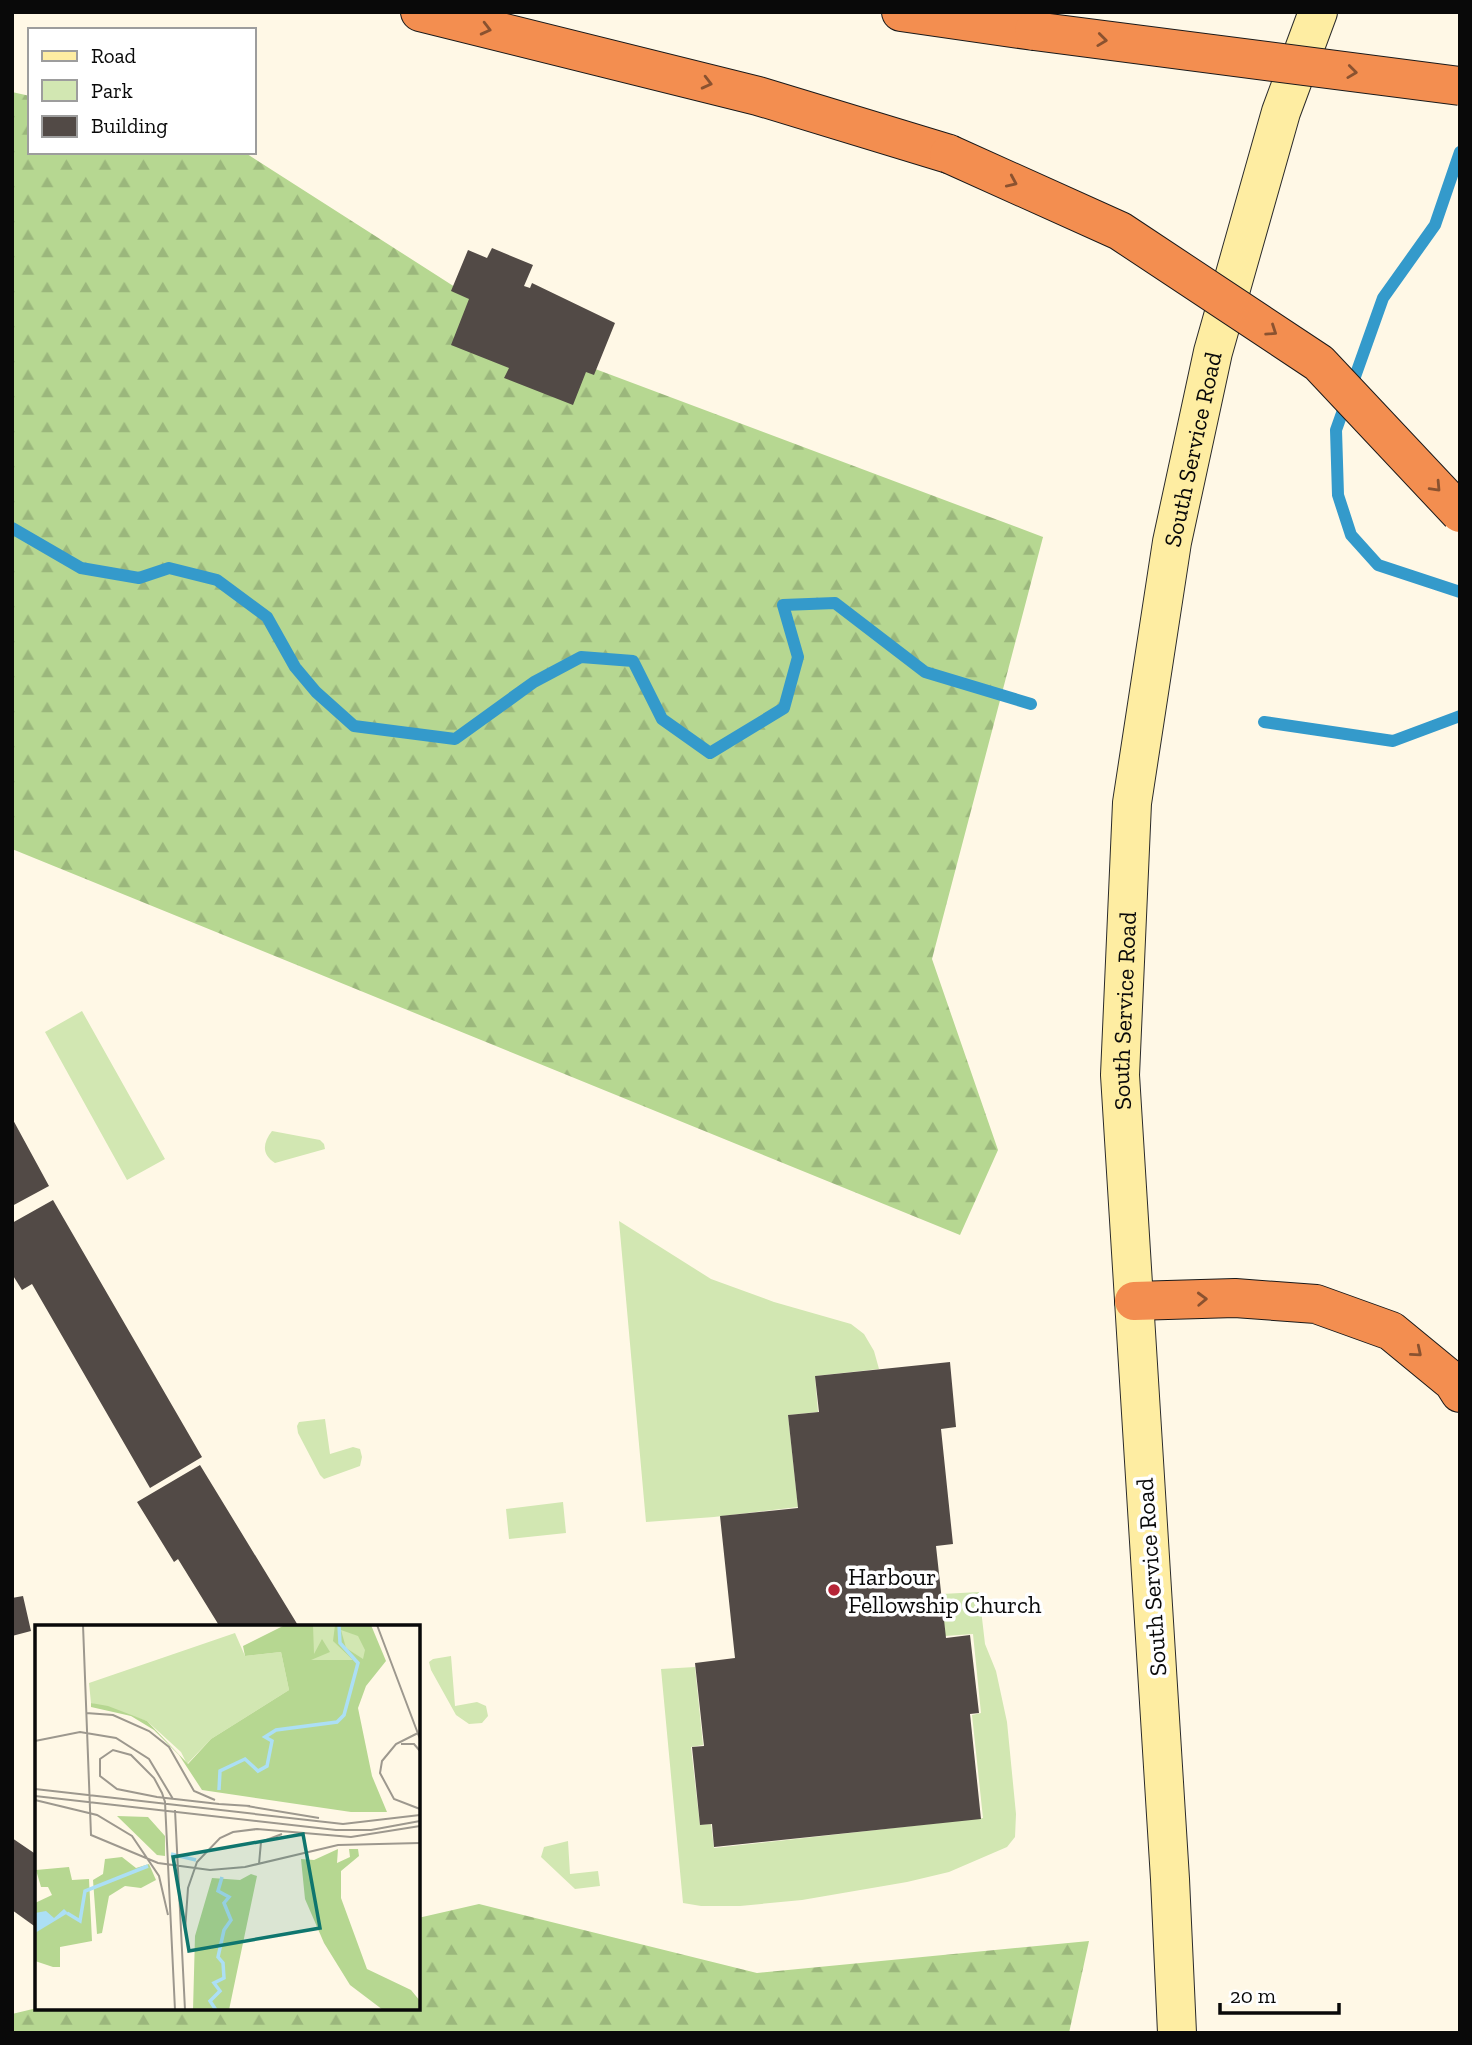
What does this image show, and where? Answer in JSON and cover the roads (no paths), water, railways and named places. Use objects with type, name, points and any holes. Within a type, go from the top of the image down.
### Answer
[{"type":"highway","points":[[420,12],[758,96],[949,154],[1120,231],[1320,363],[1460,513]]},
{"type":"highway","points":[[901,12],[1460,86]]},
{"type":"highway","points":[[1134,1301],[1235,1298],[1316,1304],[1391,1331],[1453,1382],[1460,1393]]},
{"type":"main road","name":"South Service Road","points":[[1177,2033],[1170,1879],[1120,1075],[1132,803],[1172,542],[1213,352],[1281,112],[1318,12]]},
{"type":"waterway","points":[[1460,152],[1435,225],[1383,298],[1336,430],[1338,495],[1351,535],[1378,565],[1460,592]]},
{"type":"waterway","points":[[12,528],[81,568],[139,578],[169,568],[217,580],[267,617],[295,667],[316,692],[354,726],[455,739],[534,682],[581,657],[633,661],[662,719],[710,753],[784,708],[798,657],[783,605],[835,603],[925,672],[1031,704]]},
{"type":"waterway","points":[[1264,722],[1393,741],[1460,716]]},
{"type":"place","name":"Harbour Fellowship Church","points":[[834,1590]]}]
